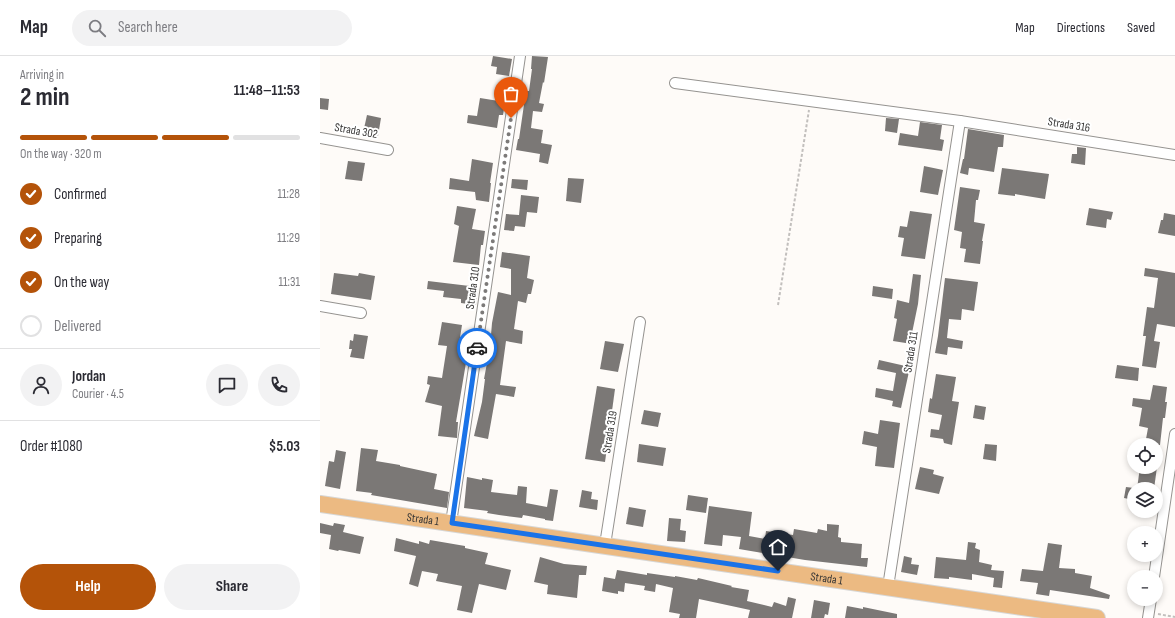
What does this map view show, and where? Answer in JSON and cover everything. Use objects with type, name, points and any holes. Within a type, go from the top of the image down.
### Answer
[{"type":"main road","name":"Strada 1","points":[[320,504],[1096,618]]},
{"type":"street","name":"Strada 310","points":[[452,523],[520,56]]},
{"type":"street","name":"Strada 316","points":[[675,83],[960,121],[1175,155]]},
{"type":"street","name":"Strada 311","points":[[888,587],[960,121]]},
{"type":"street","name":"Strada 302","points":[[320,138],[388,150]]},
{"type":"street","points":[[320,306],[361,313]]},
{"type":"street","name":"Strada 319","points":[[605,545],[640,322]]},
{"type":"street","points":[[1155,570],[1175,434]]},
{"type":"street","points":[[1148,616],[1150,606]]},
{"type":"path","points":[[778,305],[810,101]]},
{"type":"path","points":[[1148,616],[1175,617]]},
{"type":"building","points":[[493,56],[512,59],[509,76],[496,74],[497,67],[491,66]]},
{"type":"building","points":[[532,56],[548,57],[539,103],[544,104],[542,112],[533,111],[531,128],[543,130],[541,143],[552,145],[548,164],[539,162],[540,154],[516,150],[526,91],[529,91]]},
{"type":"building","points":[[320,98],[329,99],[328,110],[320,109]]},
{"type":"building","points":[[480,98],[505,102],[503,115],[499,115],[497,128],[467,123],[468,115],[477,116]]},
{"type":"building","points":[[367,115],[381,118],[378,136],[363,133]]},
{"type":"building","points":[[886,118],[899,119],[897,133],[885,131]]},
{"type":"building","points":[[920,122],[942,125],[940,139],[944,140],[942,151],[898,145],[900,133],[918,136]]},
{"type":"building","points":[[968,129],[1004,135],[1003,147],[998,147],[994,172],[969,168],[968,175],[960,173],[964,159]]},
{"type":"building","points":[[1077,147],[1086,148],[1085,165],[1071,163],[1072,154],[1077,154]]},
{"type":"building","points":[[472,159],[493,163],[489,202],[476,200],[475,192],[449,189],[450,178],[469,181]]},
{"type":"building","points":[[348,161],[365,163],[362,181],[345,179]]},
{"type":"building","points":[[924,166],[943,170],[938,195],[920,192]]},
{"type":"building","points":[[1002,168],[1049,174],[1045,199],[1015,194],[1015,196],[998,194]]},
{"type":"building","points":[[568,178],[584,179],[581,203],[566,201]]},
{"type":"building","points":[[512,179],[528,180],[527,190],[511,188]]},
{"type":"building","points":[[960,187],[980,190],[978,200],[976,200],[974,222],[985,224],[980,264],[964,262],[966,249],[960,248],[962,232],[954,230]]},
{"type":"building","points":[[521,195],[539,197],[537,213],[527,212],[525,227],[515,226],[514,231],[504,230],[506,214],[519,215]]},
{"type":"building","points":[[457,206],[476,209],[472,229],[485,231],[483,245],[481,245],[479,265],[453,262],[459,226],[454,224]]},
{"type":"building","points":[[1089,208],[1113,212],[1111,220],[1107,219],[1106,228],[1086,225]]},
{"type":"building","points":[[910,211],[932,214],[925,259],[901,256],[904,238],[898,237],[900,226],[907,227]]},
{"type":"building","points":[[1164,213],[1175,215],[1175,236],[1158,233]]},
{"type":"building","points":[[502,252],[530,256],[527,278],[534,280],[531,294],[528,294],[526,303],[518,301],[514,329],[523,331],[522,344],[506,341],[500,385],[516,387],[514,397],[496,394],[488,439],[474,436],[482,402],[488,347],[490,347],[492,323],[498,292],[511,295],[511,269],[500,267]]},
{"type":"building","points":[[1145,268],[1175,273],[1175,327],[1157,324],[1154,341],[1160,342],[1156,368],[1142,366],[1146,336],[1143,336],[1147,307],[1154,308],[1158,278],[1144,276]]},
{"type":"building","points":[[334,273],[358,276],[359,273],[375,276],[371,300],[331,294]]},
{"type":"building","points":[[913,274],[921,275],[918,304],[912,333],[914,334],[912,344],[893,341],[897,319],[894,318],[897,300],[909,303]]},
{"type":"building","points":[[945,278],[978,282],[974,311],[962,309],[961,320],[949,319],[947,338],[963,341],[962,349],[948,347],[947,355],[935,353]]},
{"type":"building","points":[[428,281],[478,287],[476,305],[461,303],[461,299],[443,297],[444,291],[427,289]]},
{"type":"building","points":[[873,286],[893,289],[892,299],[872,296]]},
{"type":"building","points":[[442,322],[462,325],[459,344],[469,345],[456,422],[458,422],[457,438],[438,436],[442,406],[425,402],[430,385],[427,384],[428,376],[442,378],[447,346],[438,345]]},
{"type":"building","points":[[354,334],[368,336],[364,359],[350,357],[352,349],[349,349],[350,340],[353,341]]},
{"type":"building","points":[[605,341],[624,344],[618,372],[600,369]]},
{"type":"building","points":[[879,360],[910,367],[901,408],[892,406],[893,401],[875,397],[876,388],[893,391],[896,373],[877,369]]},
{"type":"building","points":[[1117,365],[1139,368],[1138,381],[1115,378]]},
{"type":"building","points":[[936,374],[956,377],[952,401],[959,402],[952,445],[944,443],[943,439],[930,437],[931,429],[939,430],[942,415],[928,412],[930,398],[932,399]]},
{"type":"building","points":[[1153,385],[1167,387],[1165,402],[1167,402],[1165,418],[1163,418],[1161,438],[1146,438],[1148,428],[1139,426],[1142,408],[1132,406],[1133,398],[1150,400]]},
{"type":"building","points":[[597,386],[615,389],[605,462],[585,459]]},
{"type":"building","points":[[975,405],[986,407],[984,420],[973,418]]},
{"type":"building","points":[[644,410],[661,413],[658,427],[641,424]]},
{"type":"building","points":[[880,420],[900,423],[894,468],[875,466],[877,447],[862,444],[864,431],[878,434]]},
{"type":"building","points":[[639,444],[666,448],[663,466],[637,462]]},
{"type":"building","points":[[985,444],[997,445],[996,461],[983,459]]},
{"type":"building","points":[[361,448],[378,450],[376,461],[437,474],[434,489],[449,492],[447,508],[356,491]]},
{"type":"building","points":[[336,450],[346,452],[340,489],[325,486],[329,461],[334,462]]},
{"type":"building","points":[[920,467],[934,470],[933,474],[944,477],[939,494],[915,489]]},
{"type":"building","points":[[1139,474],[1156,474],[1155,482],[1138,482]]},
{"type":"building","points":[[467,477],[482,480],[482,478],[493,480],[491,492],[517,495],[518,486],[527,487],[526,503],[547,507],[550,489],[558,490],[553,521],[523,515],[522,518],[499,515],[487,513],[488,511],[464,508]]},
{"type":"building","points":[[1126,487],[1127,487],[1127,499],[1124,498]]},
{"type":"building","points":[[582,490],[592,492],[591,499],[598,500],[597,510],[579,507]]},
{"type":"building","points":[[688,495],[708,498],[706,513],[686,510]]},
{"type":"building","points":[[709,506],[752,512],[749,536],[765,539],[766,531],[793,535],[794,529],[817,533],[818,529],[827,531],[827,524],[839,525],[838,537],[841,538],[841,542],[862,544],[861,558],[868,558],[867,567],[805,560],[739,549],[741,537],[723,535],[722,546],[704,544]]},
{"type":"building","points":[[629,507],[646,510],[643,527],[626,524]]},
{"type":"building","points":[[669,518],[681,519],[680,530],[686,531],[685,542],[667,541]]},
{"type":"building","points":[[320,523],[333,526],[334,523],[345,525],[343,532],[364,537],[360,554],[329,549],[331,535],[320,533]]},
{"type":"building","points":[[396,538],[419,544],[419,541],[429,544],[430,540],[465,546],[465,548],[488,553],[485,564],[511,570],[506,590],[479,584],[472,613],[457,610],[462,586],[436,581],[438,574],[422,571],[418,587],[409,584],[416,556],[394,551]]},
{"type":"building","points":[[968,542],[976,543],[975,548],[980,550],[979,562],[992,565],[991,570],[1004,571],[1002,588],[993,587],[994,578],[972,574],[972,580],[949,577],[949,579],[934,578],[936,557],[966,560]]},
{"type":"building","points":[[1048,543],[1062,545],[1059,568],[1075,569],[1075,573],[1092,576],[1090,588],[1110,595],[1109,599],[1050,590],[1049,596],[1036,594],[1038,583],[1020,581],[1022,569],[1043,571]]},
{"type":"building","points":[[904,556],[912,558],[911,564],[919,565],[917,575],[901,572]]},
{"type":"building","points":[[540,557],[564,564],[587,566],[586,575],[579,575],[577,598],[547,594],[548,585],[534,582]]},
{"type":"building","points":[[617,570],[647,575],[647,573],[675,576],[697,580],[698,578],[732,586],[731,587],[749,590],[747,601],[772,607],[774,602],[786,606],[788,597],[796,599],[792,618],[748,618],[750,610],[699,599],[696,618],[679,618],[680,614],[669,612],[673,588],[656,584],[655,592],[644,590],[645,586],[625,583],[624,592],[618,591],[618,594],[602,591],[604,577],[615,579]]},
{"type":"building","points":[[814,600],[830,603],[828,615],[825,614],[824,618],[811,618]]},
{"type":"building","points":[[847,606],[863,609],[863,607],[897,614],[897,618],[845,618]]},
{"type":"way so far","points":[[477,348],[511,118]]},
{"type":"route","points":[[477,348],[452,523],[778,571]]}]
